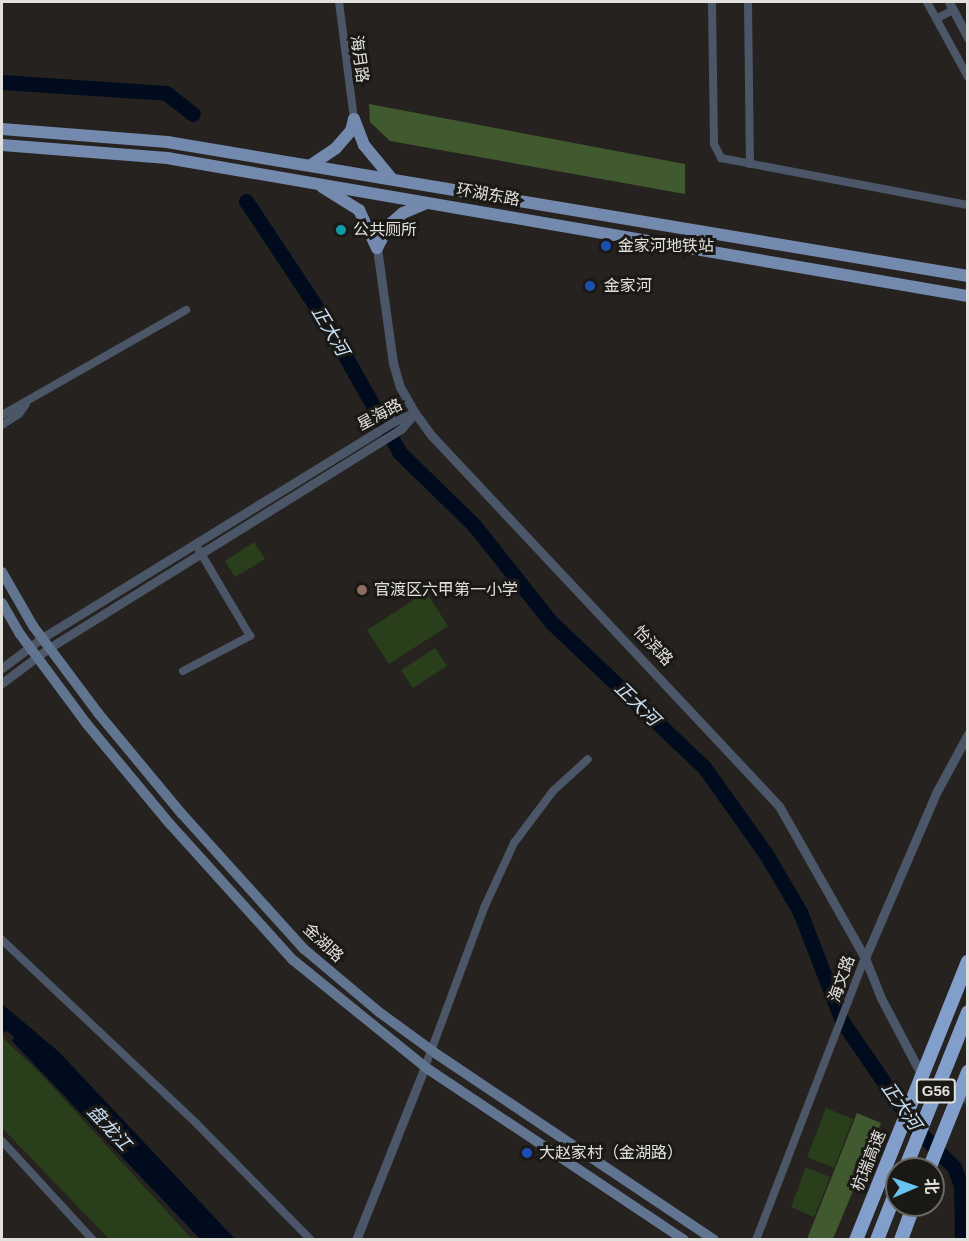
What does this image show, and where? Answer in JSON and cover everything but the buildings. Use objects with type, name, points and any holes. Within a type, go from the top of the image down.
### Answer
[{"type":"highway","name":"杭瑞高速","points":[[856,1239],[968,962]]},
{"type":"highway","name":"G56","points":[[910,1157],[968,1012]]},
{"type":"highway","points":[[934,1157],[968,1072]]},
{"type":"highway","points":[[877,1239],[886,1217]]},
{"type":"highway","points":[[901,1239],[909,1217]]},
{"type":"main road","points":[[311,165],[336,148],[351,131],[354,119]]},
{"type":"main road","points":[[354,119],[364,145],[392,179]]},
{"type":"main road","name":"环湖东路","points":[[2,129],[167,142],[968,276]]},
{"type":"main road","name":"环湖东路","points":[[2,145],[157,157],[310,181],[968,296]]},
{"type":"main road","points":[[310,181],[359,210],[377,248]]},
{"type":"main road","points":[[377,248],[389,225],[415,206],[430,202]]},
{"type":"main road","name":"金湖路","points":[[2,572],[49,648],[182,814],[304,949],[379,1012],[431,1050],[714,1239]]},
{"type":"main road","name":"金湖路","points":[[2,603],[33,653],[170,824],[293,960],[425,1066],[684,1239]]},
{"type":"street","name":"海月路","points":[[339,2],[354,119]]},
{"type":"street","points":[[712,2],[714,144],[721,158],[968,205]]},
{"type":"street","points":[[748,2],[750,164]]},
{"type":"street","points":[[927,2],[968,77]]},
{"type":"street","points":[[936,19],[950,6],[968,38]]},
{"type":"street","name":"怡滨路","points":[[377,248],[393,363],[400,387],[415,413],[432,436],[772,797],[865,958],[880,998],[920,1072]]},
{"type":"street","points":[[2,415],[26,404],[186,310]]},
{"type":"street","points":[[2,425],[19,414],[26,404]]},
{"type":"street","name":"星海路","points":[[2,683],[33,653],[42,638],[415,413]]},
{"type":"street","name":"星海路","points":[[2,668],[49,648],[203,555],[378,437]]},
{"type":"street","points":[[183,671],[250,636],[196,545]]},
{"type":"street","name":"海文路","points":[[756,1239],[854,993],[865,958],[936,793],[968,734]]},
{"type":"street","points":[[356,1239],[425,1066],[484,908],[514,843],[553,791],[588,759]]},
{"type":"street","points":[[2,940],[196,1124],[311,1239]]},
{"type":"street","points":[[2,1141],[93,1239]]},
{"type":"green space","points":[[369,104],[685,164],[685,194],[390,141],[370,122]]},
{"type":"green space","points":[[254,542],[265,559],[235,577],[225,561]]},
{"type":"green space","points":[[426,592],[448,626],[389,664],[367,630]]},
{"type":"green space","points":[[435,648],[447,666],[413,688],[401,670]]},
{"type":"green space","points":[[2,1037],[40,1073],[192,1239],[109,1239],[2,1128]]},
{"type":"green space","points":[[826,1108],[853,1119],[834,1168],[807,1157]]},
{"type":"green space","points":[[857,1113],[881,1123],[833,1239],[807,1239]]},
{"type":"green space","points":[[806,1167],[830,1177],[814,1217],[791,1207]]},
{"type":"water","name":"盘龙江","points":[[2,1004],[59,1052],[235,1239],[200,1239],[12,1041],[14,1037],[7,1031],[2,1033]]},
{"type":"waterway","name":"正大河","points":[[2,82],[166,93],[193,114]]},
{"type":"waterway","name":"正大河","points":[[246,201],[323,317],[400,453],[474,525],[551,622],[704,767],[766,854],[800,912],[842,1021],[916,1129],[954,1167],[961,1185],[962,1240]]},
{"type":"tunnel","points":[[920,1072],[934,1086],[968,1099]]},
{"type":"place","name":"公共厕所","points":[[341,230]]},
{"type":"place","name":"金家河地铁站","points":[[606,246]]},
{"type":"place","name":"金家河","points":[[590,286]]},
{"type":"place","name":"官渡区六甲第一小学","points":[[362,590]]},
{"type":"place","name":"大赵家村（金湖路）","points":[[527,1153]]}]
